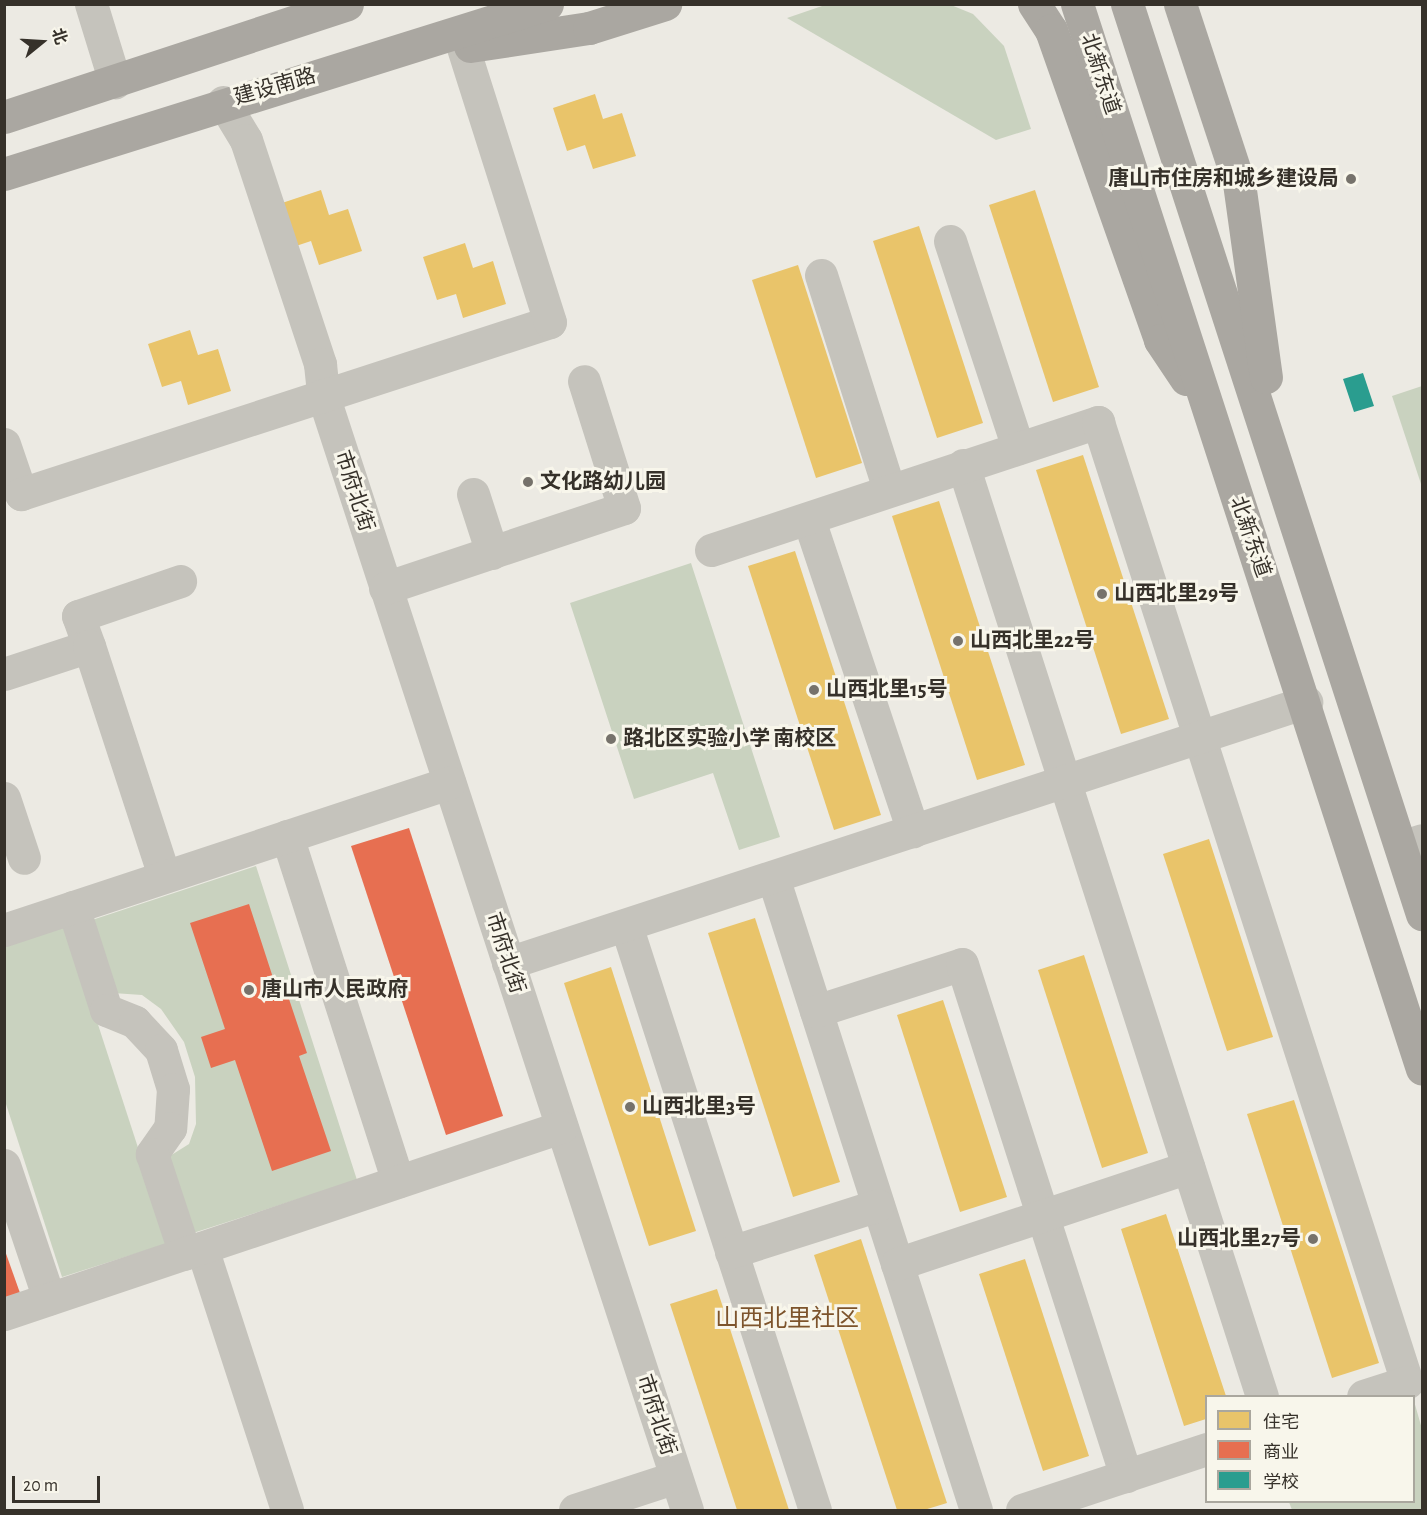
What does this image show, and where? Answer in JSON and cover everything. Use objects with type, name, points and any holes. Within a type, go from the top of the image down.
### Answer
[{"type":"main road","points":[[4,117],[347,4]]},
{"type":"main road","name":"建设南路","points":[[4,174],[223,102],[448,45],[547,4]]},
{"type":"main road","points":[[448,45],[589,28],[665,4]]},
{"type":"main road","points":[[1034,4],[1051,30],[1160,340],[1209,414]]},
{"type":"main road","name":"北新东道","points":[[1077,4],[1422,1069]]},
{"type":"main road","points":[[1127,4],[1278,462],[1412,843],[1422,914]]},
{"type":"main road","points":[[1180,4],[1239,183],[1278,462]]},
{"type":"street","points":[[91,4],[115,82]]},
{"type":"street","points":[[4,444],[21,494],[550,322],[448,45]]},
{"type":"street","name":"市府北街","points":[[223,102],[230,146],[303,370],[322,395],[687,1510]]},
{"type":"street","points":[[950,242],[1017,448]]},
{"type":"street","points":[[820,275],[889,489]]},
{"type":"street","points":[[386,588],[624,508],[584,381]]},
{"type":"street","points":[[711,550],[889,489],[1098,422],[1407,1382],[1366,1395]]},
{"type":"street","points":[[963,465],[1262,1395]]},
{"type":"street","points":[[473,494],[492,553]]},
{"type":"street","points":[[811,526],[914,831]]},
{"type":"street","points":[[164,876],[78,616],[180,581]]},
{"type":"street","points":[[4,674],[89,646]]},
{"type":"street","points":[[508,963],[1305,702]]},
{"type":"street","points":[[4,930],[449,783]]},
{"type":"street","points":[[4,798],[24,858]]},
{"type":"street","points":[[287,836],[398,1182]]},
{"type":"street","points":[[772,877],[976,1510]]},
{"type":"street","points":[[73,907],[106,1010],[135,1022],[161,1050],[173,1089],[170,1128],[152,1154],[194,1251],[286,1510]]},
{"type":"street","points":[[626,925],[814,1510]]},
{"type":"street","points":[[816,1011],[962,964],[1126,1476]]},
{"type":"street","points":[[4,1314],[561,1127]]},
{"type":"street","points":[[4,1165],[49,1299]]},
{"type":"street","points":[[897,1264],[1188,1167]]},
{"type":"street","points":[[731,1252],[878,1205]]},
{"type":"street","points":[[1022,1510],[1205,1449]]},
{"type":"street","points":[[575,1510],[676,1478]]},
{"type":"green space","points":[[825,5],[951,5],[973,14],[1004,46],[1031,129],[996,140],[787,18]]},
{"type":"green space","points":[[1422,386],[1422,487],[1392,396]]},
{"type":"green space","points":[[691,563],[780,837],[739,850],[713,773],[634,799],[570,603]]},
{"type":"green space","points":[[256,866],[357,1180],[190,1234],[165,1159],[189,1144],[196,1124],[195,1077],[184,1042],[161,1009],[142,995],[113,993],[89,921]]},
{"type":"green space","points":[[66,926],[169,1243],[62,1277],[5,1101],[4,946]]},
{"type":"green space","points":[[1415,1404],[1422,1429],[1422,1510],[1292,1510],[1289,1503],[1415,1503]]},
{"type":"building: 住宅","points":[[595,94],[603,119],[622,113],[636,156],[593,169],[585,145],[567,151],[553,108]]},
{"type":"building: 住宅","points":[[321,190],[329,215],[348,209],[362,251],[319,265],[311,241],[293,247],[279,204]]},
{"type":"building: 住宅","points":[[1035,190],[1099,387],[1053,402],[989,205]]},
{"type":"building: 住宅","points":[[919,226],[983,423],[937,438],[873,241]]},
{"type":"building: 住宅","points":[[465,243],[473,268],[493,261],[506,304],[463,318],[456,294],[437,300],[423,257]]},
{"type":"building: 住宅","points":[[798,265],[862,463],[816,478],[752,280]]},
{"type":"building: 住宅","points":[[190,330],[198,355],[218,349],[231,391],[188,405],[181,381],[162,387],[148,344]]},
{"type":"building: 住宅","name":"山西北里29号","points":[[1083,455],[1169,719],[1121,734],[1036,470]]},
{"type":"building: 住宅","name":"山西北里22号","points":[[939,501],[1025,765],[977,780],[892,516]]},
{"type":"building: 住宅","name":"山西北里15号","points":[[795,551],[881,815],[834,830],[748,566]]},
{"type":"building: 住宅","points":[[1209,839],[1273,1037],[1227,1051],[1163,854]]},
{"type":"building: 住宅","points":[[755,918],[840,1182],[793,1197],[708,933]]},
{"type":"building: 住宅","points":[[1084,955],[1148,1153],[1102,1168],[1038,970]]},
{"type":"building: 住宅","name":"山西北里3号","points":[[611,967],[696,1231],[649,1246],[564,983]]},
{"type":"building: 住宅","points":[[943,1000],[1007,1197],[960,1212],[897,1015]]},
{"type":"building: 住宅","name":"山西北里27号","points":[[1294,1100],[1379,1363],[1332,1378],[1247,1114]]},
{"type":"building: 住宅","points":[[1166,1214],[1226,1395],[1205,1395],[1205,1419],[1184,1426],[1121,1229]]},
{"type":"building: 住宅","points":[[861,1239],[947,1503],[924,1510],[897,1510],[814,1255]]},
{"type":"building: 住宅","points":[[1025,1259],[1089,1456],[1043,1471],[979,1274]]},
{"type":"building: 住宅","points":[[717,1289],[789,1510],[737,1510],[670,1304]]},
{"type":"building: 商业","points":[[409,828],[503,1116],[446,1135],[351,846]]},
{"type":"building: 商业","points":[[249,904],[278,993],[286,990],[307,1053],[299,1056],[331,1151],[272,1171],[235,1060],[211,1068],[201,1037],[225,1029],[190,923]]},
{"type":"building: 商业","points":[[4,1248],[20,1293],[4,1298]]},
{"type":"building: 学校","points":[[1363,373],[1374,406],[1354,412],[1343,379]]},
{"type":"place","name":"唐山市住房和城乡建设局","points":[[1351,179]]},
{"type":"place","name":"文化路幼儿园","points":[[528,482]]},
{"type":"place","name":"山西北里29号","points":[[1102,594]]},
{"type":"place","name":"山西北里22号","points":[[958,641]]},
{"type":"place","name":"山西北里15号","points":[[814,690]]},
{"type":"place","name":"路北区实验小学 南校区","points":[[611,739]]},
{"type":"place","name":"唐山市人民政府","points":[[249,990]]},
{"type":"place","name":"山西北里3号","points":[[630,1107]]},
{"type":"place","name":"山西北里27号","points":[[1313,1239]]},
{"type":"district","name":"山西北里社区","points":[[787,1320]]}]
